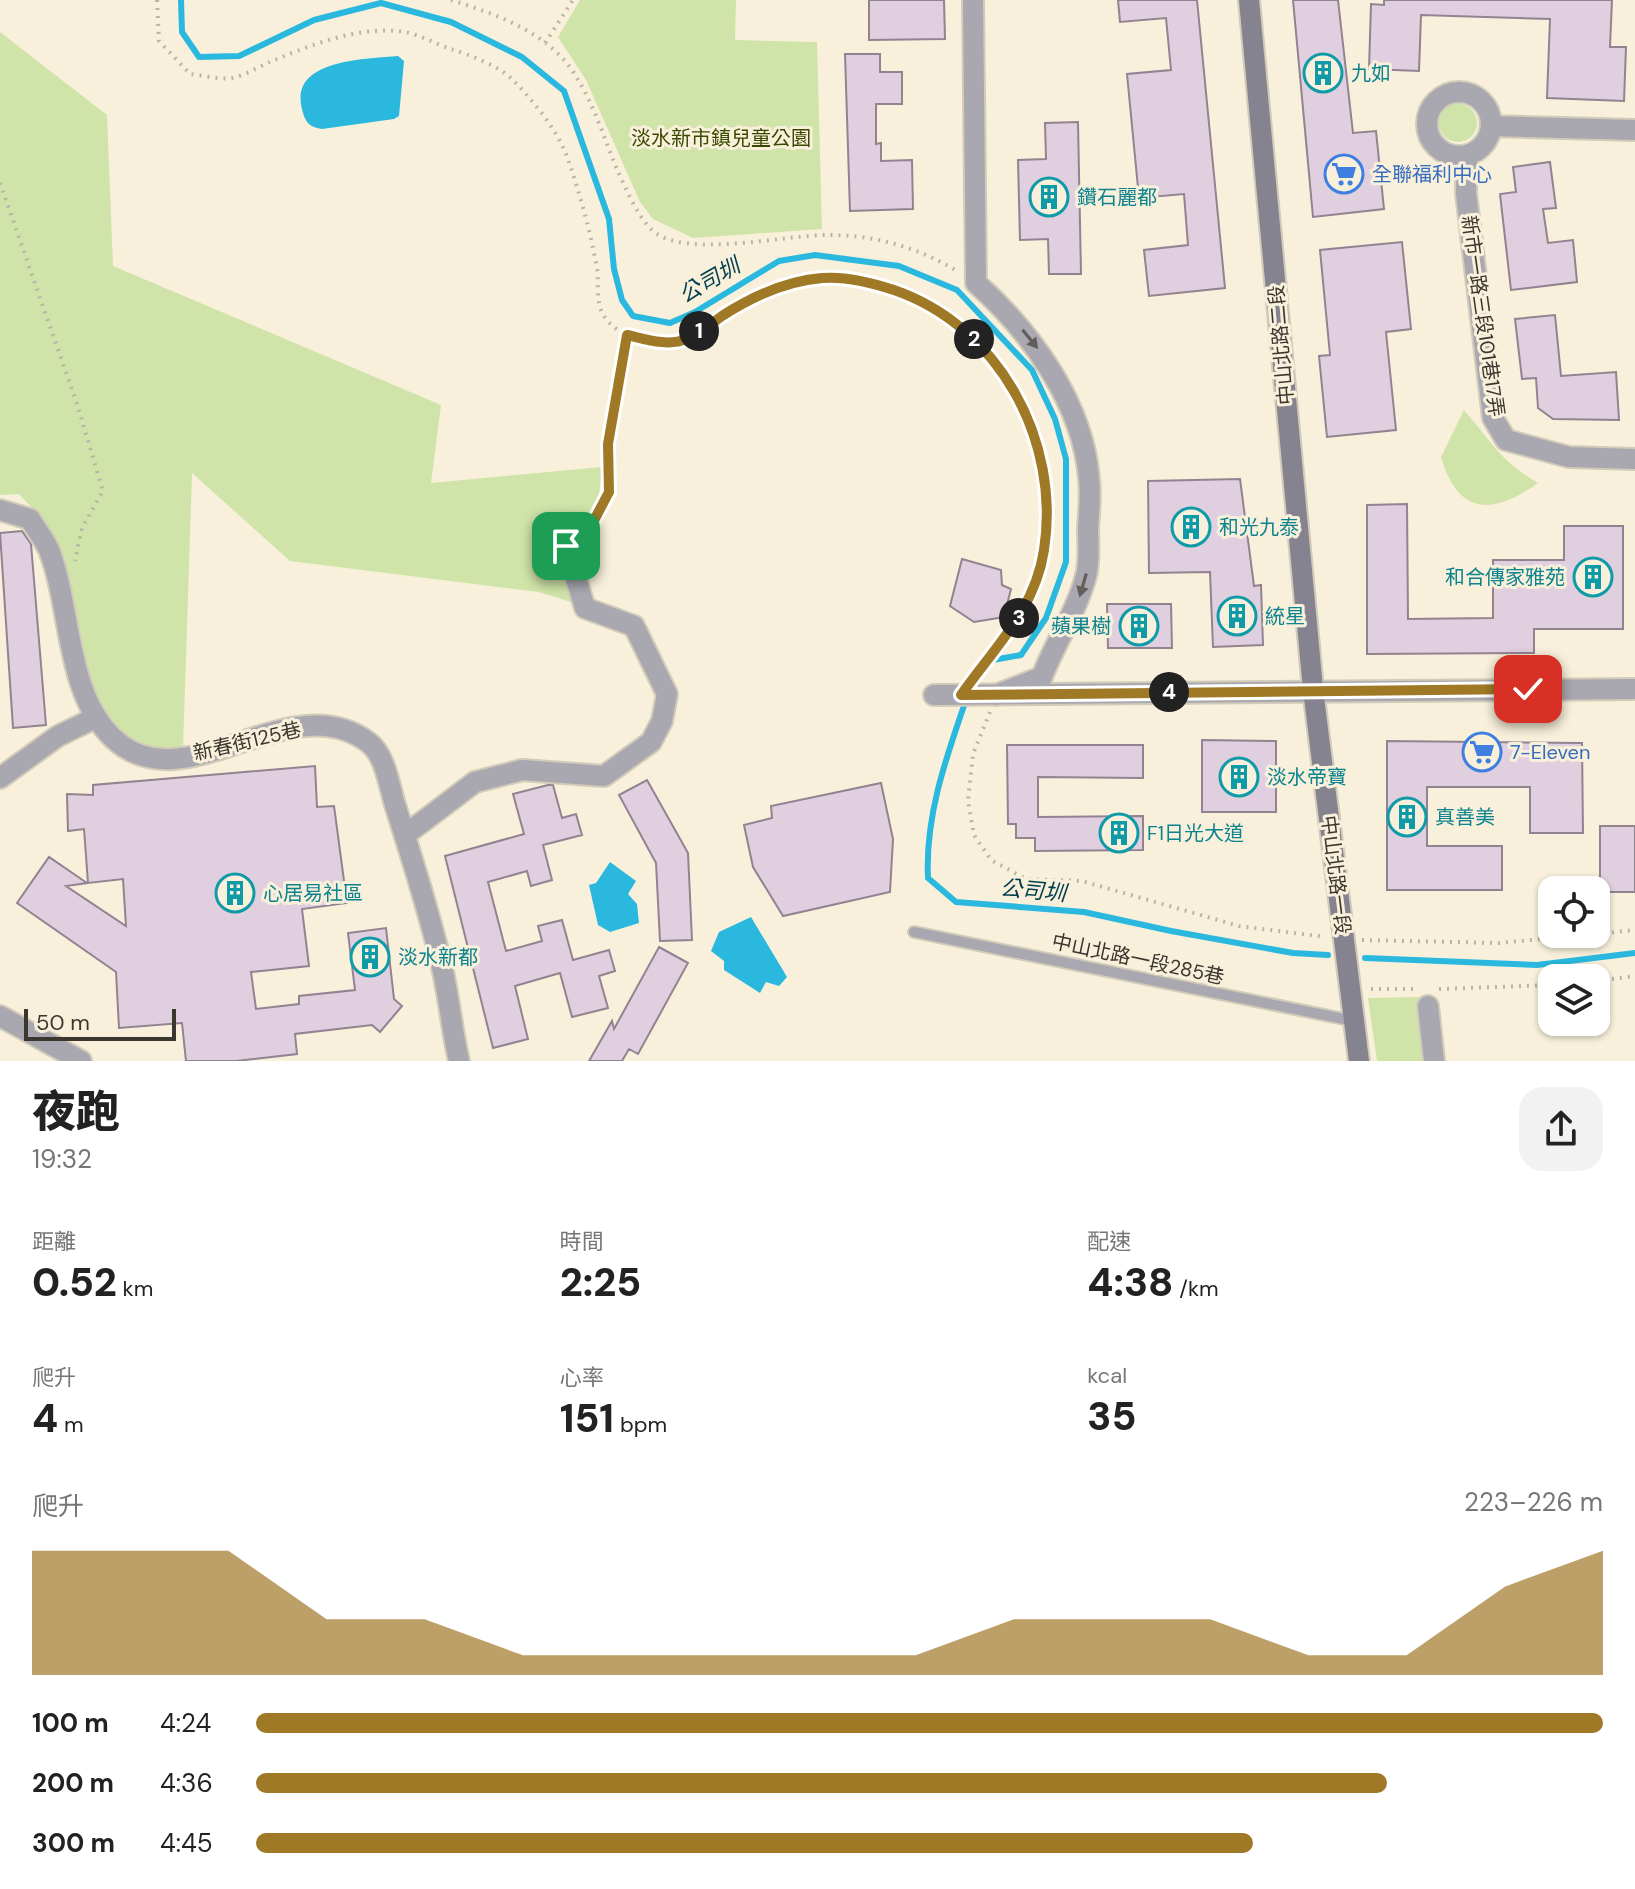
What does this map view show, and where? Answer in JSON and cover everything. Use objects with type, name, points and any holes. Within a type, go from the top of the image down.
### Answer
[{"type":"street","points":[[973,0],[976,283],[1008,311],[1039,350],[1077,425],[1090,478],[1087,572],[1077,606],[1042,677],[996,695]]},
{"type":"street","name":"中山北路二段","points":[[1249,0],[1313,689]]},
{"type":"street","points":[[1450,93],[1471,94],[1486,107],[1491,126],[1484,144],[1467,155],[1456,156],[1436,147],[1427,127],[1433,106],[1450,93]]},
{"type":"street","points":[[1491,126],[1635,130]]},
{"type":"street","name":"新市一路三段101巷17弄","points":[[1467,155],[1466,193],[1493,418],[1506,440],[1569,457],[1635,459]]},
{"type":"street","name":"新春街125巷","points":[[0,510],[30,519],[48,549],[74,657],[95,718],[129,750],[159,760],[205,753],[288,727],[316,726],[356,735],[370,743],[381,760],[441,962],[459,1061]]},
{"type":"street","points":[[405,835],[475,782],[522,770],[604,776],[651,742],[662,721],[667,694],[634,626],[585,608],[566,546]]},
{"type":"street","points":[[934,695],[1313,689],[1635,689]]},
{"type":"street","name":"中山北路一段","points":[[1313,689],[1359,1061]]},
{"type":"street","points":[[0,778],[58,736],[95,718]]},
{"type":"street","points":[[1428,1006],[1434,1061]]},
{"type":"street","points":[[0,1016],[81,1061]]},
{"type":"lane","name":"中山北路一段285巷","points":[[914,932],[1354,1021]]},
{"type":"path","points":[[157,0],[159,41],[190,74],[231,78],[297,51],[355,33],[405,32],[458,51],[510,77],[540,112],[565,151],[594,257],[600,309],[609,324],[627,335],[657,342],[685,340],[773,287],[824,277],[876,284],[918,298],[959,323],[993,360],[1023,405],[1042,457],[1046,503],[1044,550],[1032,597],[1011,633],[995,647],[961,695]]},
{"type":"path","points":[[451,0],[495,14],[545,43],[577,76],[625,186],[653,231],[689,246],[830,235],[886,241],[933,257],[976,283]]},
{"type":"path","points":[[545,43],[573,0]]},
{"type":"path","points":[[0,183],[77,404],[103,491],[82,528],[73,568]]},
{"type":"path","points":[[566,546],[590,528],[609,492],[608,444],[627,335]]},
{"type":"path","points":[[996,695],[973,754],[968,801],[974,835],[991,860],[1026,879],[1082,881],[1239,926],[1345,940],[1499,943],[1538,939]]},
{"type":"path","points":[[1610,933],[1635,930]]},
{"type":"path","points":[[1610,979],[1635,976]]},
{"type":"path","points":[[1350,989],[1538,985]]},
{"type":"green space","name":"淡水新市鎮兒童公園","points":[[580,0],[736,0],[735,40],[817,42],[822,229],[693,238],[653,219],[640,202],[586,80],[558,37]]},
{"type":"green space","points":[[0,32],[107,115],[113,266],[441,405],[431,483],[601,467],[599,493],[593,511],[560,542],[577,604],[539,592],[290,561],[192,473],[183,750],[145,745],[124,734],[109,717],[97,695],[51,531],[19,494],[0,495]]},
{"type":"green space","points":[[1458,104],[1471,110],[1477,123],[1471,136],[1458,142],[1445,136],[1439,123],[1445,110]]},
{"type":"green space","points":[[1464,410],[1505,458],[1538,483],[1521,494],[1492,505],[1467,499],[1457,490],[1441,457]]},
{"type":"green space","points":[[1420,997],[1428,1061],[1377,1061],[1368,998]]},
{"type":"water","points":[[398,56],[404,61],[399,116],[322,129],[308,123],[302,109],[301,92],[307,80],[318,71],[350,61]]},
{"type":"water","points":[[610,862],[636,881],[628,894],[637,904],[639,923],[610,932],[598,925],[589,885],[596,883]]},
{"type":"water","points":[[751,917],[787,977],[779,986],[766,982],[760,993],[724,970],[724,961],[711,951],[719,932]]},
{"type":"building","points":[[869,0],[944,0],[945,39],[869,40]]},
{"type":"building","points":[[1118,0],[1197,0],[1225,288],[1149,296],[1144,250],[1188,245],[1184,194],[1139,198],[1127,74],[1171,70],[1166,18],[1120,22]]},
{"type":"building","points":[[1293,0],[1338,0],[1353,133],[1376,131],[1384,209],[1313,217]]},
{"type":"building","points":[[1384,0],[1612,0],[1610,47],[1626,47],[1624,101],[1547,98],[1550,19],[1421,15],[1419,71],[1369,69],[1371,4],[1384,5]]},
{"type":"building","points":[[845,54],[880,54],[880,72],[902,72],[902,104],[876,104],[876,144],[881,143],[881,161],[912,160],[913,209],[850,211]]},
{"type":"building","points":[[1078,122],[1081,274],[1049,274],[1048,239],[1020,240],[1018,160],[1046,159],[1045,123]]},
{"type":"building","points":[[1550,162],[1556,208],[1543,209],[1548,243],[1573,240],[1577,282],[1511,290],[1500,194],[1516,192],[1513,167]]},
{"type":"building","points":[[1402,242],[1411,329],[1386,332],[1396,430],[1327,437],[1319,356],[1330,355],[1320,250]]},
{"type":"building","points":[[1555,315],[1561,376],[1616,372],[1619,420],[1553,419],[1538,408],[1536,378],[1522,379],[1515,319]]},
{"type":"building","name":"和光九泰","points":[[1240,479],[1254,586],[1261,585],[1263,645],[1213,647],[1210,572],[1149,573],[1148,481]]},
{"type":"building","points":[[1407,504],[1408,619],[1493,618],[1493,560],[1564,560],[1564,526],[1623,526],[1623,629],[1534,629],[1534,653],[1367,654],[1367,505]]},
{"type":"building","points":[[22,531],[31,544],[46,725],[13,728],[0,533]]},
{"type":"building","points":[[962,559],[1001,570],[1002,585],[1011,589],[1004,617],[974,622],[950,606]]},
{"type":"building","name":"蘋果樹","points":[[1107,604],[1171,604],[1172,648],[1108,648]]},
{"type":"building","name":"淡水帝寶","points":[[1202,740],[1276,741],[1276,812],[1202,812]]},
{"type":"building","name":"真善美","points":[[1387,741],[1582,743],[1583,833],[1530,833],[1530,787],[1427,787],[1427,846],[1502,846],[1502,890],[1387,890]]},
{"type":"building","points":[[1007,745],[1143,745],[1143,778],[1038,777],[1038,817],[1143,816],[1143,850],[1035,851],[1035,838],[1016,838],[1016,824],[1008,824]]},
{"type":"building","name":"心居易社區","points":[[315,766],[317,807],[334,806],[347,903],[302,909],[309,966],[251,972],[256,1009],[299,1004],[299,996],[355,990],[348,933],[386,928],[394,999],[402,1006],[380,1032],[372,1025],[295,1034],[297,1054],[236,1061],[186,1061],[182,1023],[119,1028],[116,972],[17,903],[49,857],[87,883],[66,886],[126,926],[123,879],[88,883],[84,829],[68,831],[67,794],[93,795],[93,785]]},
{"type":"building","points":[[647,780],[688,853],[692,940],[660,941],[656,863],[619,795]]},
{"type":"building","points":[[881,783],[893,839],[890,892],[783,916],[753,867],[744,825],[772,818],[771,806]]},
{"type":"building","points":[[553,785],[562,818],[576,814],[582,835],[543,845],[552,880],[531,886],[527,871],[488,882],[506,951],[542,941],[538,926],[562,920],[573,960],[609,950],[615,971],[599,976],[608,1008],[572,1017],[560,973],[515,986],[528,1039],[493,1048],[445,856],[524,834],[513,794]]},
{"type":"building","points":[[1600,826],[1635,826],[1635,892],[1610,892],[1610,876],[1600,876]]},
{"type":"building","points":[[659,947],[688,963],[638,1054],[629,1049],[622,1061],[589,1061],[612,1021],[614,1029]]},
{"type":"waterway","name":"公司圳","points":[[181,0],[182,32],[199,57],[239,56],[314,20],[381,3],[451,22],[522,57],[564,91],[609,219],[614,269],[622,300],[633,316],[670,323],[695,312],[779,261],[815,255],[899,266],[957,290],[1032,370],[1055,419],[1066,459],[1066,562],[1046,618],[1021,655],[993,660]]},
{"type":"waterway","name":"公司圳","points":[[966,700],[938,788],[928,855],[928,878],[956,902],[1084,912],[1293,953],[1328,955]]},
{"type":"waterway","name":"公司圳","points":[[1365,958],[1537,965],[1635,953]]},
{"type":"place","name":"九如","points":[[1323,73]]},
{"type":"place","name":"全聯福利中心","points":[[1344,174]]},
{"type":"place","name":"鑽石麗都","points":[[1049,197]]},
{"type":"place","name":"和光九泰","points":[[1191,527]]},
{"type":"place","name":"和合傳家雅苑","points":[[1593,577]]},
{"type":"place","name":"統星","points":[[1237,616]]},
{"type":"place","name":"蘋果樹","points":[[1139,626]]},
{"type":"place","name":"7-Eleven","points":[[1482,752]]},
{"type":"place","name":"淡水帝寶","points":[[1239,777]]},
{"type":"place","name":"真善美","points":[[1407,817]]},
{"type":"place","name":"F1日光大道","points":[[1119,833]]},
{"type":"place","name":"心居易社區","points":[[235,893]]},
{"type":"place","name":"淡水新都","points":[[370,957]]},
{"type":"route","points":[[566,546],[590,528],[609,492],[608,444],[627,335],[657,342],[685,340],[773,287],[824,277],[876,284],[918,298],[959,323],[993,360],[1023,405],[1042,457],[1046,503],[1044,550],[1032,597],[1011,633],[995,647],[961,695],[1528,689]]}]
